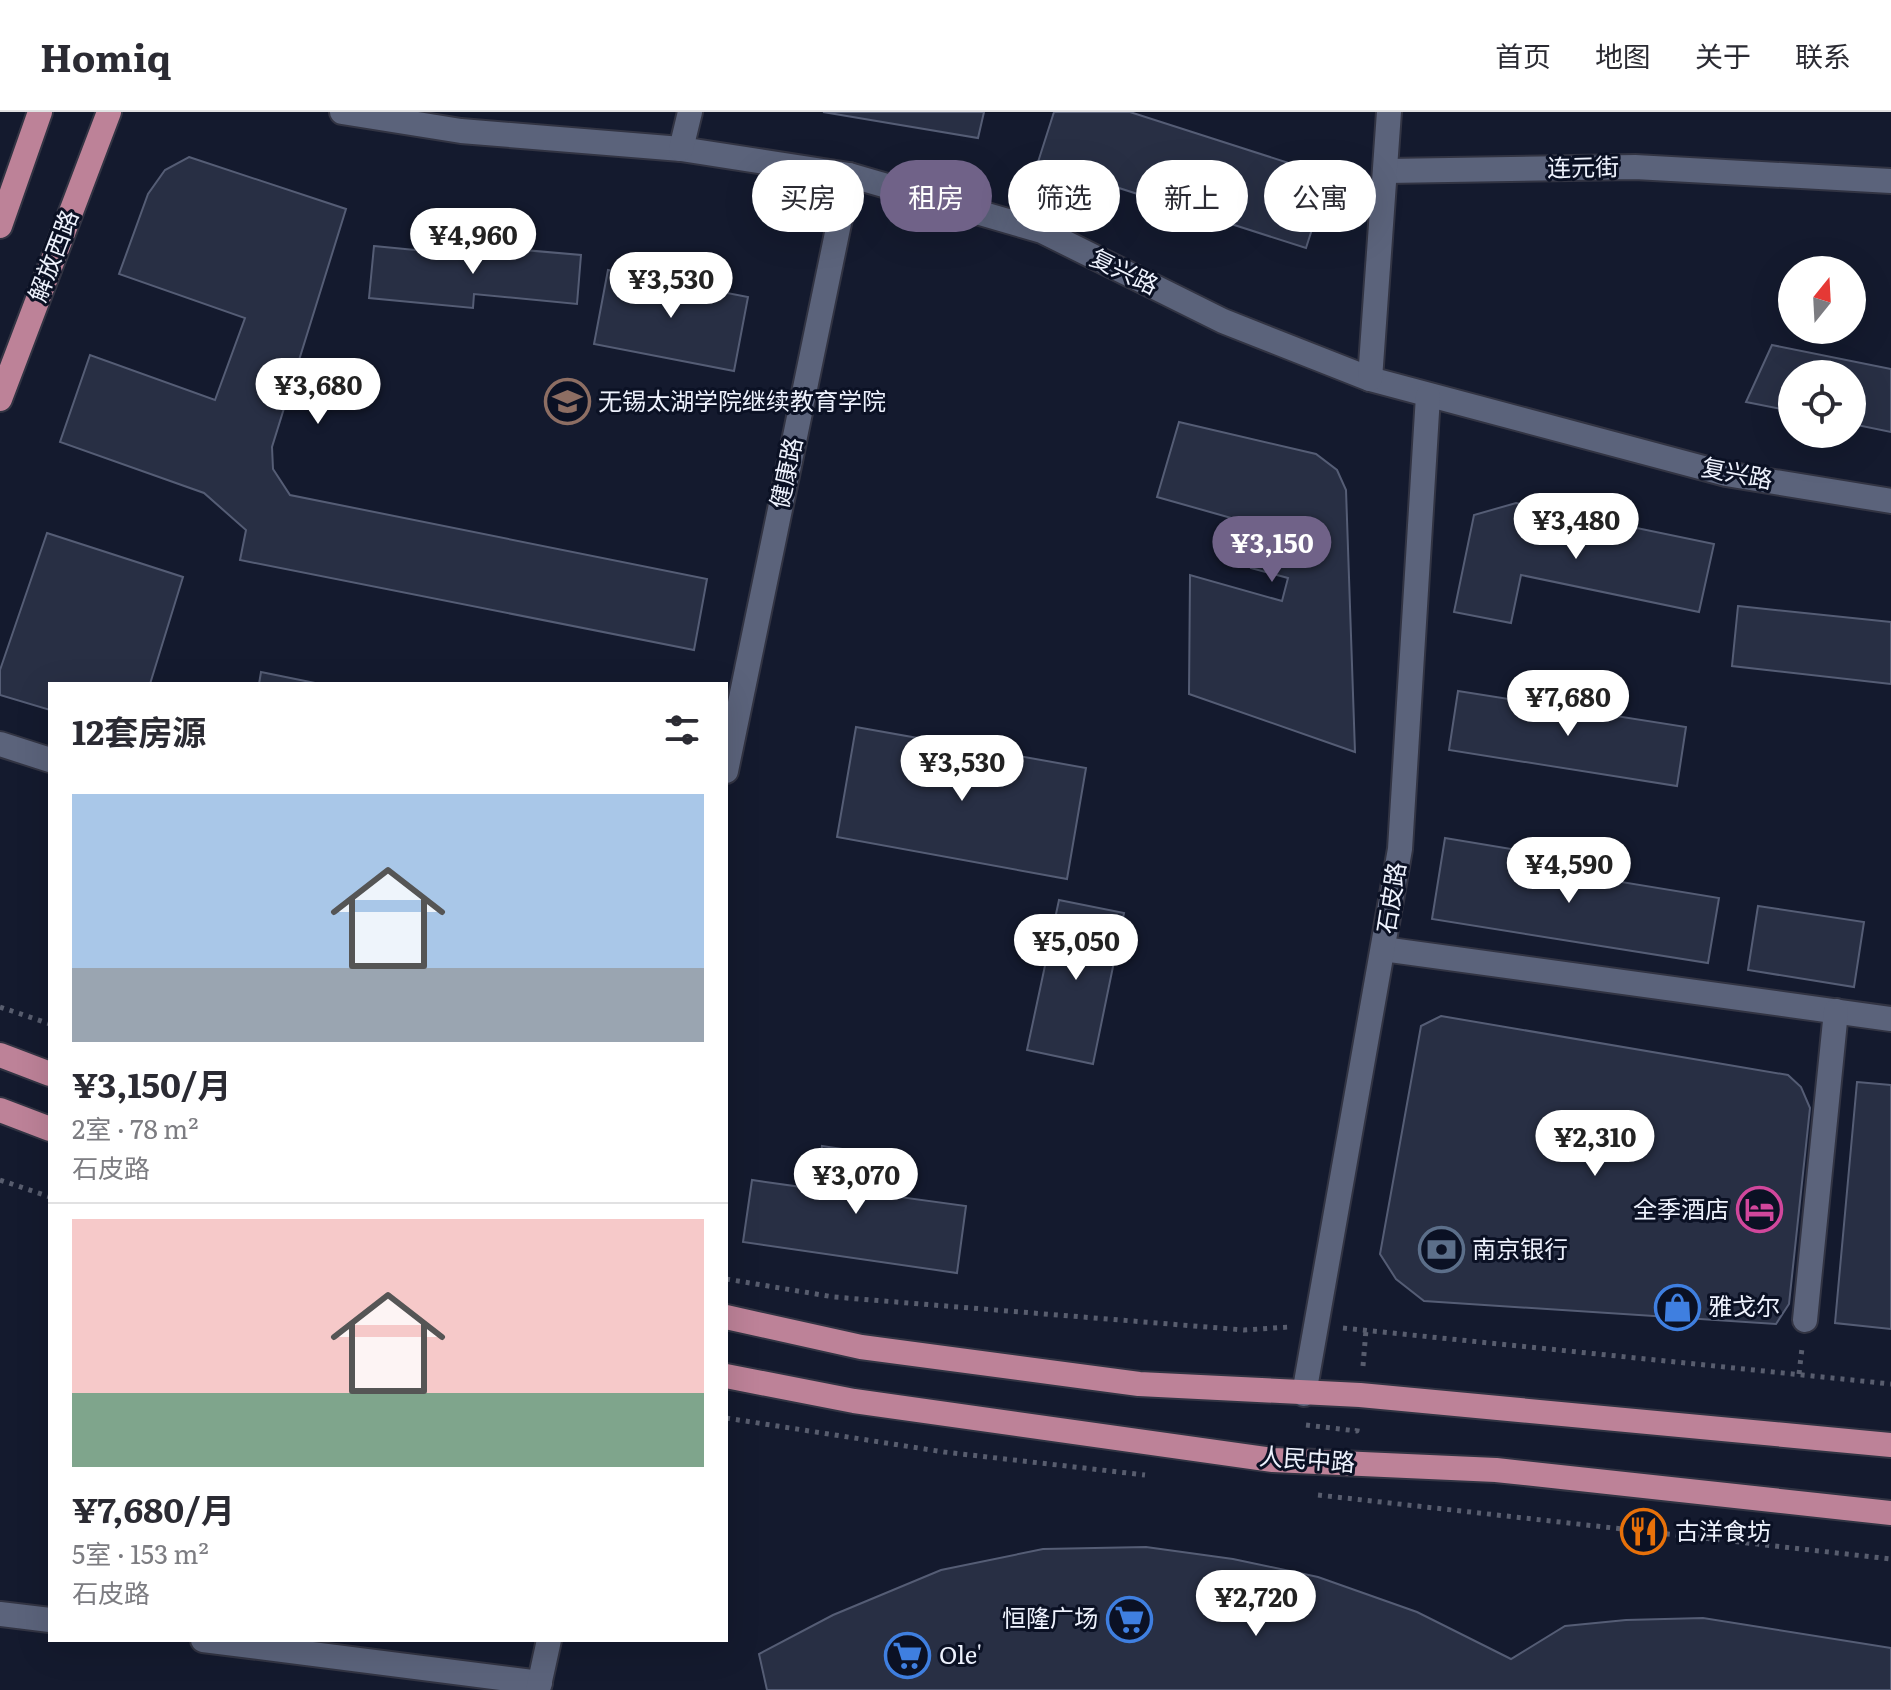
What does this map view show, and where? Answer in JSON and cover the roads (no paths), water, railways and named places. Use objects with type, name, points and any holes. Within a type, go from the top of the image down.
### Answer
[{"type":"main road","points":[[0,226],[40,112]]},
{"type":"main road","name":"解放西路","points":[[0,399],[109,112]]},
{"type":"main road","points":[[0,1055],[48,1073]]},
{"type":"main road","points":[[0,1110],[48,1128]]},
{"type":"main road","points":[[728,1317],[861,1347],[1139,1384],[1360,1395],[1891,1445]]},
{"type":"main road","name":"人民中路","points":[[728,1376],[854,1401],[1273,1460],[1496,1470],[1891,1513]]},
{"type":"street","name":"复兴路","points":[[342,112],[461,131],[681,149],[752,160]]},
{"type":"street","points":[[681,149],[690,112]]},
{"type":"street","points":[[1370,379],[1389,112]]},
{"type":"street","name":"连元街","points":[[1387,171],[1635,167],[1891,181]]},
{"type":"street","name":"复兴路","points":[[864,179],[1042,231],[1223,321],[1370,379],[1726,474],[1891,501]]},
{"type":"street","name":"健康路","points":[[728,761],[837,232]]},
{"type":"street","name":"石皮路","points":[[1304,1394],[1400,849],[1428,396]]},
{"type":"street","points":[[0,744],[48,759]]},
{"type":"street","points":[[1383,949],[1891,1019]]},
{"type":"street","points":[[1805,1320],[1836,1011]]},
{"type":"street","points":[[0,1614],[48,1620]]},
{"type":"street","points":[[217,1642],[539,1687],[549,1642]]},
{"type":"place","name":"无锡太湖学院继续教育学院","points":[[567,402]]},
{"type":"place","name":"全季酒店","points":[[1760,1210]]},
{"type":"place","name":"南京银行","points":[[1441,1250]]},
{"type":"place","name":"雅戈尔","points":[[1677,1307]]},
{"type":"place","name":"古洋食坊","points":[[1644,1532]]},
{"type":"place","name":"恒隆广场","points":[[1129,1619]]},
{"type":"place","name":"Ole'","points":[[908,1656]]}]
